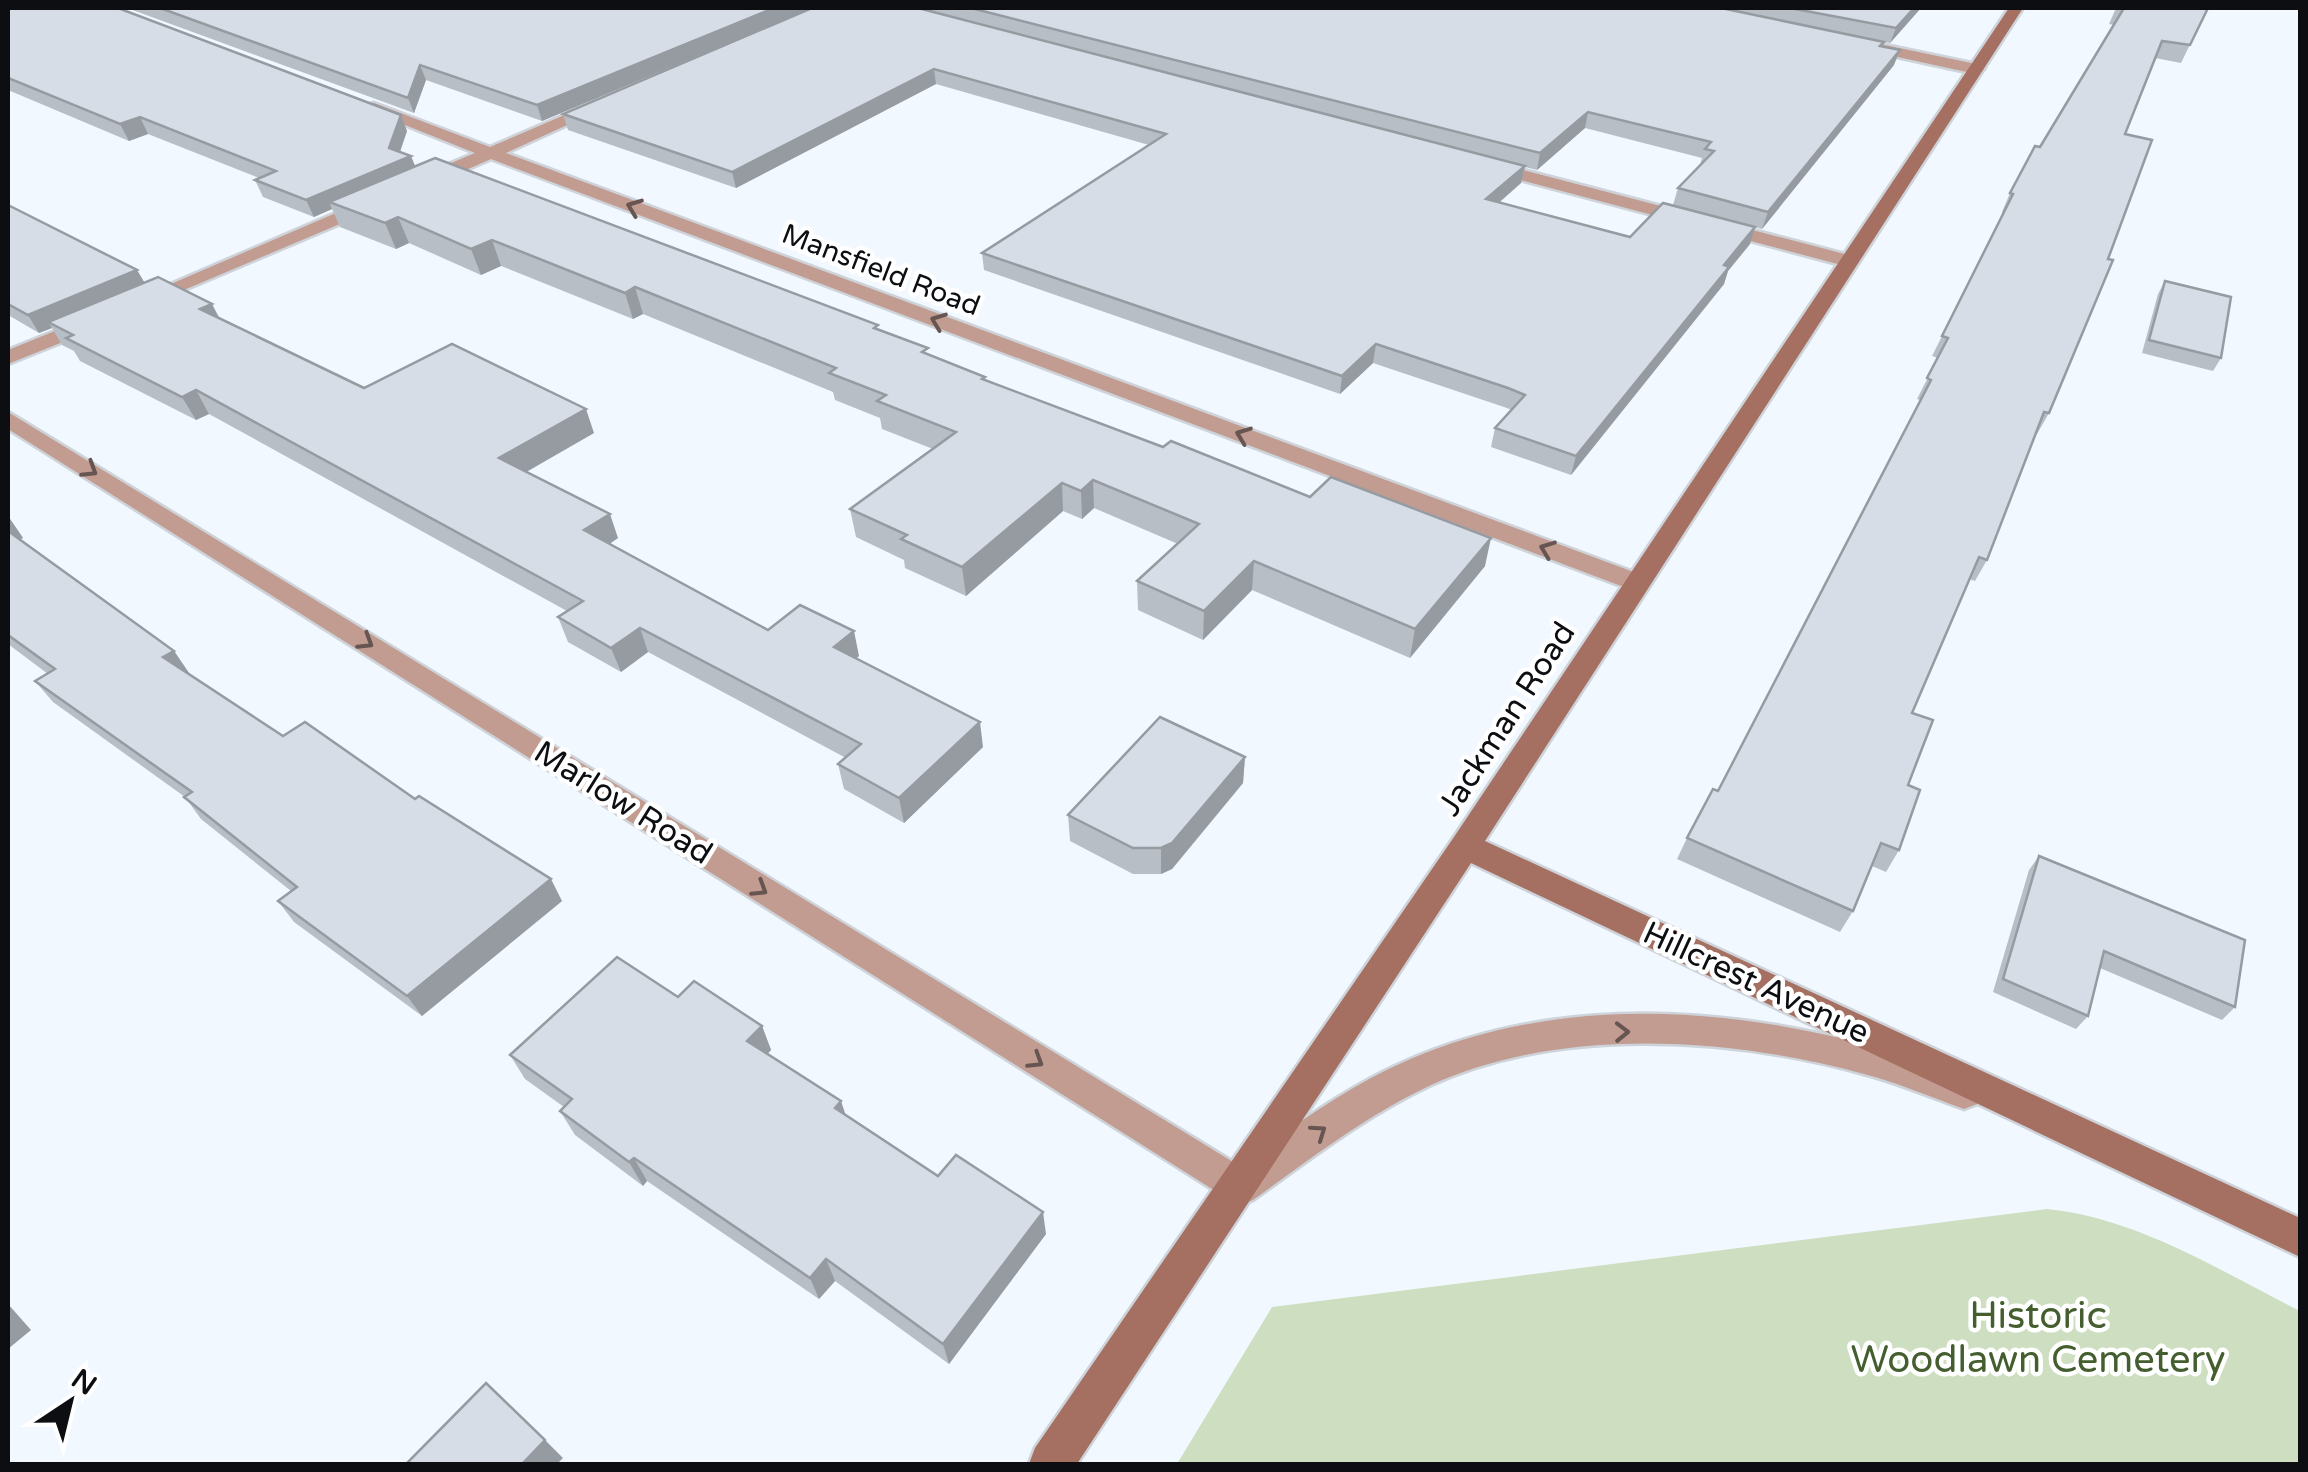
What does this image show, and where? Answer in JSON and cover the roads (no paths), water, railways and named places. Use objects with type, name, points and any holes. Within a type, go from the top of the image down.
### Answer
[{"type":"street","name":"Jackman Road","points":[[1051,1464],[1239,1187],[2016,8]]},
{"type":"street","points":[[1844,42],[1976,69]]},
{"type":"street","name":"Mansfield Road","points":[[343,98],[1638,583]]},
{"type":"street","points":[[8,358],[616,100]]},
{"type":"street","points":[[1465,160],[1849,261]]},
{"type":"street","name":"Marlow Road","points":[[8,419],[1239,1187]]},
{"type":"street","name":"Hillcrest Avenue","points":[[1464,846],[2300,1238]]},
{"type":"street","name":"Hillcrest Avenue","points":[[1239,1187],[1354,1108],[1444,1062],[1531,1036],[1626,1032],[1724,1034],[1850,1054],[2048,1120]]},
{"type":"park label","name":"Historic Woodlawn Cemetery","points":[[2038,1338]]}]
